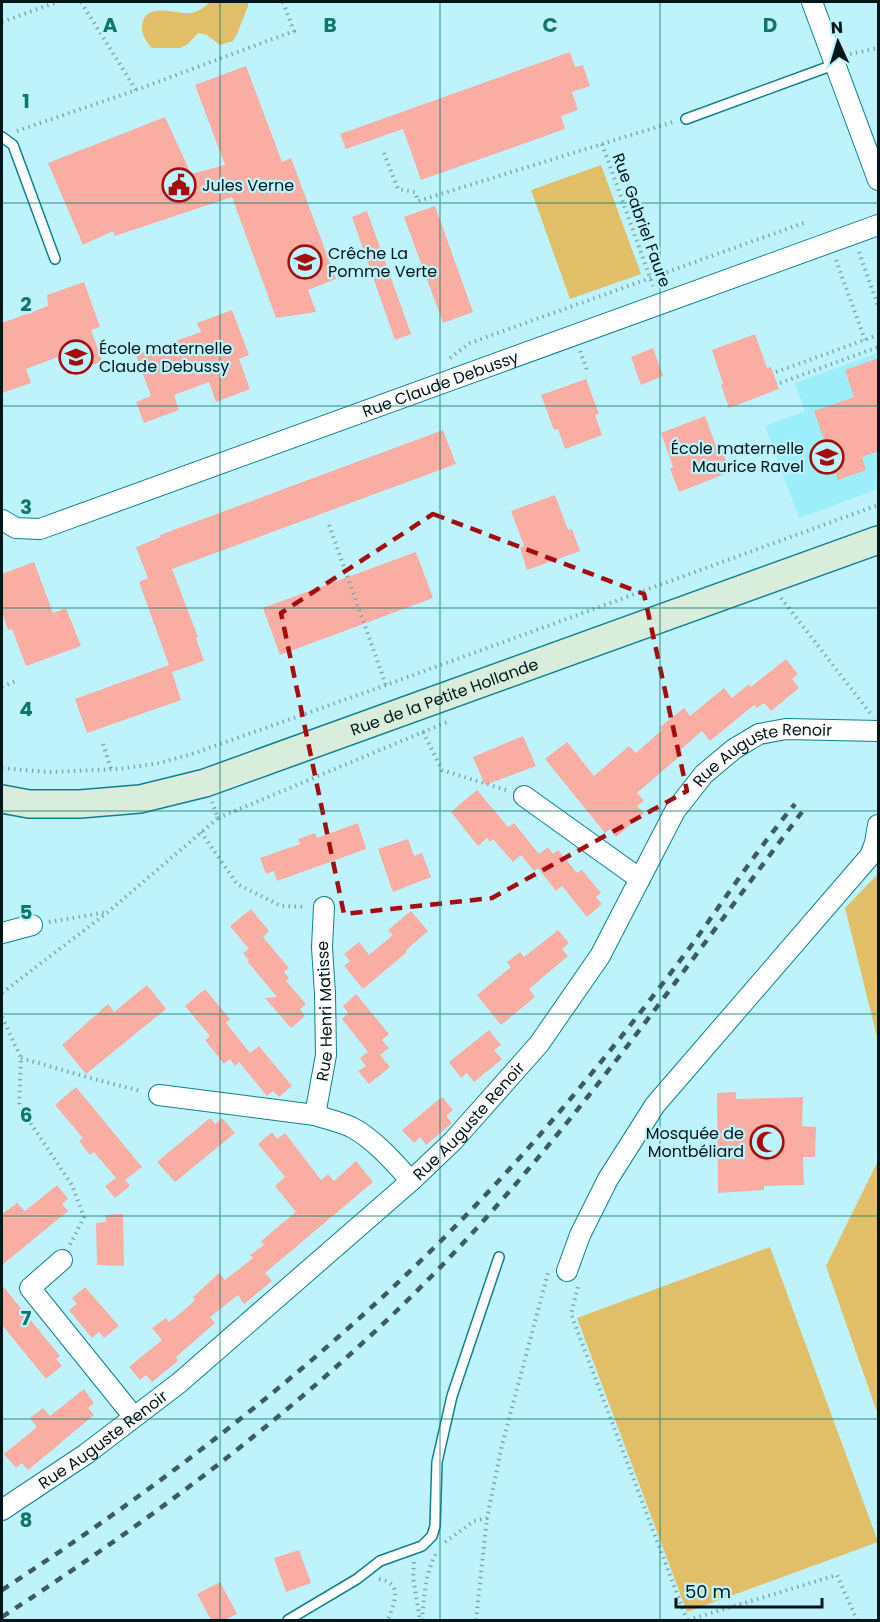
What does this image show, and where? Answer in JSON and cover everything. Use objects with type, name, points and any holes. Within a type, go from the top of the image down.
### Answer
[{"type":"street","points":[[812,2],[841,59],[879,180]]},
{"type":"street","name":"Rue Claude Debussy","points":[[2,520],[16,528],[40,529],[879,225]]},
{"type":"street","name":"Rue de la Petite Hollande","points":[[2,799],[29,804],[80,804],[140,799],[205,783],[879,540]]},
{"type":"street","name":"Rue Auguste Renoir","points":[[2,1510],[86,1454],[179,1383],[411,1181],[453,1141],[539,1044],[600,956],[675,811],[704,774],[734,749],[759,734],[786,729],[873,731]]},
{"type":"street","points":[[524,796],[640,879]]},
{"type":"street","points":[[567,1271],[580,1235],[608,1179],[655,1105],[870,856],[879,825]]},
{"type":"street","name":"Rue Henri Matisse","points":[[315,1115],[326,1055],[322,947],[324,907]]},
{"type":"street","points":[[2,933],[32,925]]},
{"type":"street","points":[[159,1095],[315,1115],[353,1128],[389,1156],[411,1181]]},
{"type":"street","points":[[62,1260],[30,1288],[135,1417]]},
{"type":"lane","points":[[686,119],[841,59]]},
{"type":"lane","points":[[2,137],[13,145],[55,259]]},
{"type":"lane","points":[[288,1620],[357,1580],[371,1566],[422,1546],[432,1536],[435,1526],[437,1462],[452,1396],[499,1257]]},
{"type":"path","points":[[2,22],[57,2]]},
{"type":"path","points":[[81,2],[136,90]]},
{"type":"path","points":[[13,132],[136,90],[294,31],[283,2]]},
{"type":"path","points":[[841,59],[879,48]]},
{"type":"path","points":[[384,153],[398,189],[415,192],[418,201],[686,119]]},
{"type":"path","name":"Rue Gabriel Faure","points":[[602,144],[660,304]]},
{"type":"path","points":[[447,360],[470,343],[806,222]]},
{"type":"path","points":[[852,234],[879,306]]},
{"type":"path","points":[[829,242],[865,340]]},
{"type":"path","points":[[776,372],[879,335]]},
{"type":"path","points":[[780,383],[879,347]]},
{"type":"path","points":[[2,768],[25,771],[111,770],[160,762],[195,753],[879,505]]},
{"type":"path","points":[[329,525],[386,685]]},
{"type":"path","points":[[777,593],[870,712],[873,731]]},
{"type":"path","points":[[2,687],[16,681]]},
{"type":"path","points":[[2,993],[108,912],[218,818],[456,719]]},
{"type":"path","points":[[423,732],[442,770],[524,796]]},
{"type":"path","points":[[103,744],[111,770]]},
{"type":"path","points":[[195,753],[218,818]]},
{"type":"path","points":[[201,832],[237,884],[281,906],[324,907]]},
{"type":"path","points":[[32,925],[108,912]]},
{"type":"path","points":[[2,1017],[21,1058],[20,1106],[72,1185],[84,1217],[62,1260]]},
{"type":"path","points":[[21,1058],[159,1095]]},
{"type":"path","points":[[476,1620],[487,1518],[502,1445],[549,1271],[567,1271],[579,1283],[571,1314],[688,1620],[837,1575],[857,1620]]},
{"type":"path","points":[[421,1620],[424,1593],[433,1559],[439,1548],[449,1538],[474,1521],[487,1518]]},
{"type":"path","points":[[415,1549],[413,1576],[421,1620]]},
{"type":"path","points":[[357,1580],[381,1578],[389,1581],[395,1590],[395,1601],[388,1620]]},
{"type":"highlighted area","points":[[433,514],[644,594],[687,791],[492,898],[344,914],[281,613]]},
{"type":"shaded area","points":[[210,2],[248,2],[233,41],[220,45],[207,35],[198,33],[188,44],[180,48],[152,48],[146,41],[142,27],[148,14],[154,11],[193,12]]},
{"type":"shaded area","points":[[601,165],[641,274],[570,299],[531,190]]},
{"type":"shaded area","name":"École maternelle Maurice Ravel","points":[[878,353],[878,489],[799,518],[765,426],[805,411],[795,383]]},
{"type":"shaded area","points":[[878,874],[878,1041],[845,908]]},
{"type":"shaded area","points":[[878,1161],[878,1415],[826,1266]]},
{"type":"shaded area","points":[[770,1247],[878,1542],[687,1612],[577,1318]]},
{"type":"building","points":[[570,52],[575,67],[583,65],[590,86],[572,92],[578,110],[561,116],[565,129],[421,180],[403,129],[346,149],[340,134]]},
{"type":"building","name":"Jules Verne","points":[[246,66],[282,162],[291,158],[336,279],[308,290],[316,312],[276,318],[232,197],[115,236],[113,231],[83,245],[48,163],[165,117],[191,174],[225,165],[195,85]]},
{"type":"building","points":[[435,206],[473,312],[443,323],[404,217]]},
{"type":"building","points":[[367,211],[411,334],[395,340],[352,217]]},
{"type":"building","points":[[84,282],[100,327],[91,330],[102,361],[68,374],[60,356],[26,369],[31,383],[2,393],[2,323],[48,306],[47,295]]},
{"type":"building","points":[[232,310],[249,355],[239,359],[250,389],[216,402],[209,382],[174,395],[179,410],[144,423],[136,402],[151,396],[136,355],[201,332],[197,323]]},
{"type":"building","points":[[755,334],[767,368],[771,367],[779,389],[729,408],[712,350]]},
{"type":"building","points":[[653,348],[663,376],[641,385],[631,357]]},
{"type":"building","points":[[879,358],[879,451],[862,457],[866,470],[838,480],[814,411],[854,397],[845,370]]},
{"type":"building","points":[[586,379],[599,414],[595,415],[602,435],[565,449],[558,429],[554,430],[541,395]]},
{"type":"building","points":[[705,416],[718,451],[722,450],[730,472],[679,492],[670,469],[673,467],[661,433]]},
{"type":"building","points":[[443,430],[456,464],[172,569],[198,637],[196,638],[204,661],[172,672],[181,700],[87,733],[75,699],[169,665],[139,582],[148,578],[136,547],[161,537],[160,535]]},
{"type":"building","points":[[555,495],[568,530],[572,529],[580,551],[527,570],[520,548],[524,546],[511,511]]},
{"type":"building","points":[[416,552],[433,598],[280,655],[263,608]]},
{"type":"building","points":[[34,562],[53,613],[66,608],[81,646],[26,666],[12,629],[8,630],[2,612],[2,574]]},
{"type":"building","points":[[786,659],[798,674],[792,679],[799,688],[771,711],[764,703],[757,708],[754,705],[710,741],[702,731],[679,751],[682,754],[637,793],[644,801],[637,806],[644,813],[616,837],[610,829],[605,833],[545,759],[567,742],[594,776],[629,746],[636,753],[662,730],[660,727],[684,708],[690,716],[724,688],[732,698],[749,684],[751,687]]},
{"type":"building","points":[[523,736],[536,766],[485,785],[473,757]]},
{"type":"building","points":[[477,790],[508,827],[514,823],[539,854],[548,847],[553,854],[558,850],[577,873],[582,870],[601,893],[596,897],[602,904],[587,917],[562,886],[556,891],[538,868],[534,871],[521,855],[513,862],[493,839],[490,842],[487,838],[478,846],[451,812]]},
{"type":"building","points":[[358,823],[366,849],[277,881],[274,871],[266,874],[260,858],[300,844],[298,839],[315,833],[317,838]]},
{"type":"building","points":[[408,839],[414,856],[422,853],[431,877],[393,892],[378,849]]},
{"type":"building","points":[[251,909],[269,931],[263,937],[289,968],[284,972],[289,978],[286,981],[306,1004],[300,1009],[305,1016],[291,1028],[265,998],[277,997],[247,961],[249,960],[243,953],[249,949],[230,926]]},
{"type":"building","points":[[411,911],[428,931],[363,989],[344,966],[350,961],[344,954],[359,942],[369,955],[393,935],[388,930]]},
{"type":"building","points":[[558,930],[569,943],[562,949],[568,956],[529,989],[535,997],[501,1025],[477,995],[511,967],[507,962],[520,952],[524,957]]},
{"type":"building","points":[[147,985],[166,1009],[86,1074],[62,1045],[108,1004],[114,1012]]},
{"type":"building","points":[[205,989],[230,1019],[226,1023],[250,1053],[259,1046],[292,1086],[279,1097],[273,1091],[267,1096],[239,1062],[235,1066],[230,1059],[224,1064],[205,1040],[210,1036],[185,1006]]},
{"type":"building","points":[[356,994],[389,1034],[382,1040],[389,1048],[380,1055],[390,1067],[369,1084],[358,1071],[366,1066],[360,1058],[368,1052],[342,1019],[348,1013],[343,1006]]},
{"type":"building","points":[[489,1030],[501,1045],[494,1050],[502,1059],[474,1082],[467,1073],[461,1078],[449,1062]]},
{"type":"building","points":[[76,1087],[142,1167],[125,1180],[130,1186],[115,1198],[105,1186],[116,1178],[94,1152],[90,1155],[79,1141],[83,1138],[55,1105]]},
{"type":"building","name":"Mosquée de Montbéliard","points":[[736,1092],[736,1099],[803,1097],[802,1126],[816,1127],[815,1157],[803,1157],[804,1185],[764,1186],[764,1190],[718,1193],[717,1093]]},
{"type":"building","points":[[442,1097],[453,1110],[446,1116],[452,1123],[426,1145],[420,1137],[414,1143],[402,1130]]},
{"type":"building","points":[[210,1118],[215,1124],[222,1118],[235,1133],[175,1182],[157,1162]]},
{"type":"building","points":[[272,1132],[277,1139],[285,1133],[321,1180],[328,1174],[334,1181],[356,1161],[373,1182],[265,1273],[272,1281],[244,1304],[238,1295],[210,1317],[215,1323],[176,1357],[178,1361],[152,1382],[146,1375],[140,1380],[129,1367],[162,1340],[152,1328],[166,1318],[169,1322],[183,1311],[195,1300],[193,1297],[219,1273],[225,1280],[253,1258],[250,1255],[264,1245],[261,1241],[296,1212],[275,1186],[285,1177],[258,1144]]},
{"type":"building","points":[[57,1185],[68,1199],[62,1204],[68,1211],[2,1265],[2,1214],[17,1203],[25,1211]]},
{"type":"building","points":[[123,1214],[124,1266],[97,1265],[96,1223],[106,1222],[105,1215]]},
{"type":"building","points":[[2,1285],[60,1356],[56,1359],[62,1366],[46,1379],[2,1325]]},
{"type":"building","points":[[85,1287],[119,1326],[104,1338],[99,1332],[92,1338],[69,1310],[77,1304],[72,1298]]},
{"type":"building","points":[[84,1389],[94,1403],[88,1408],[94,1415],[28,1470],[22,1463],[16,1468],[4,1454],[37,1427],[30,1418],[43,1408],[50,1416]]},
{"type":"building","points":[[299,1550],[311,1583],[286,1592],[274,1558]]},
{"type":"building","points":[[220,1582],[237,1614],[224,1620],[211,1620],[197,1594]]},
{"type":"railway","points":[[2,1590],[77,1540],[223,1433],[361,1317],[427,1255],[490,1190],[603,1059],[638,1016],[795,804]]},
{"type":"railway","points":[[2,1617],[129,1530],[252,1438],[311,1389],[423,1285],[520,1179],[603,1077],[802,812]]},
{"type":"place","name":"Jules Verne","points":[[179,185]]},
{"type":"place","name":"Crêche La Pomme Verte","points":[[305,262]]},
{"type":"place","name":"École maternelle Claude Debussy","points":[[76,357]]},
{"type":"place","name":"École maternelle Maurice Ravel","points":[[827,457]]},
{"type":"place","name":"Mosquée de Montbéliard","points":[[767,1142]]}]
